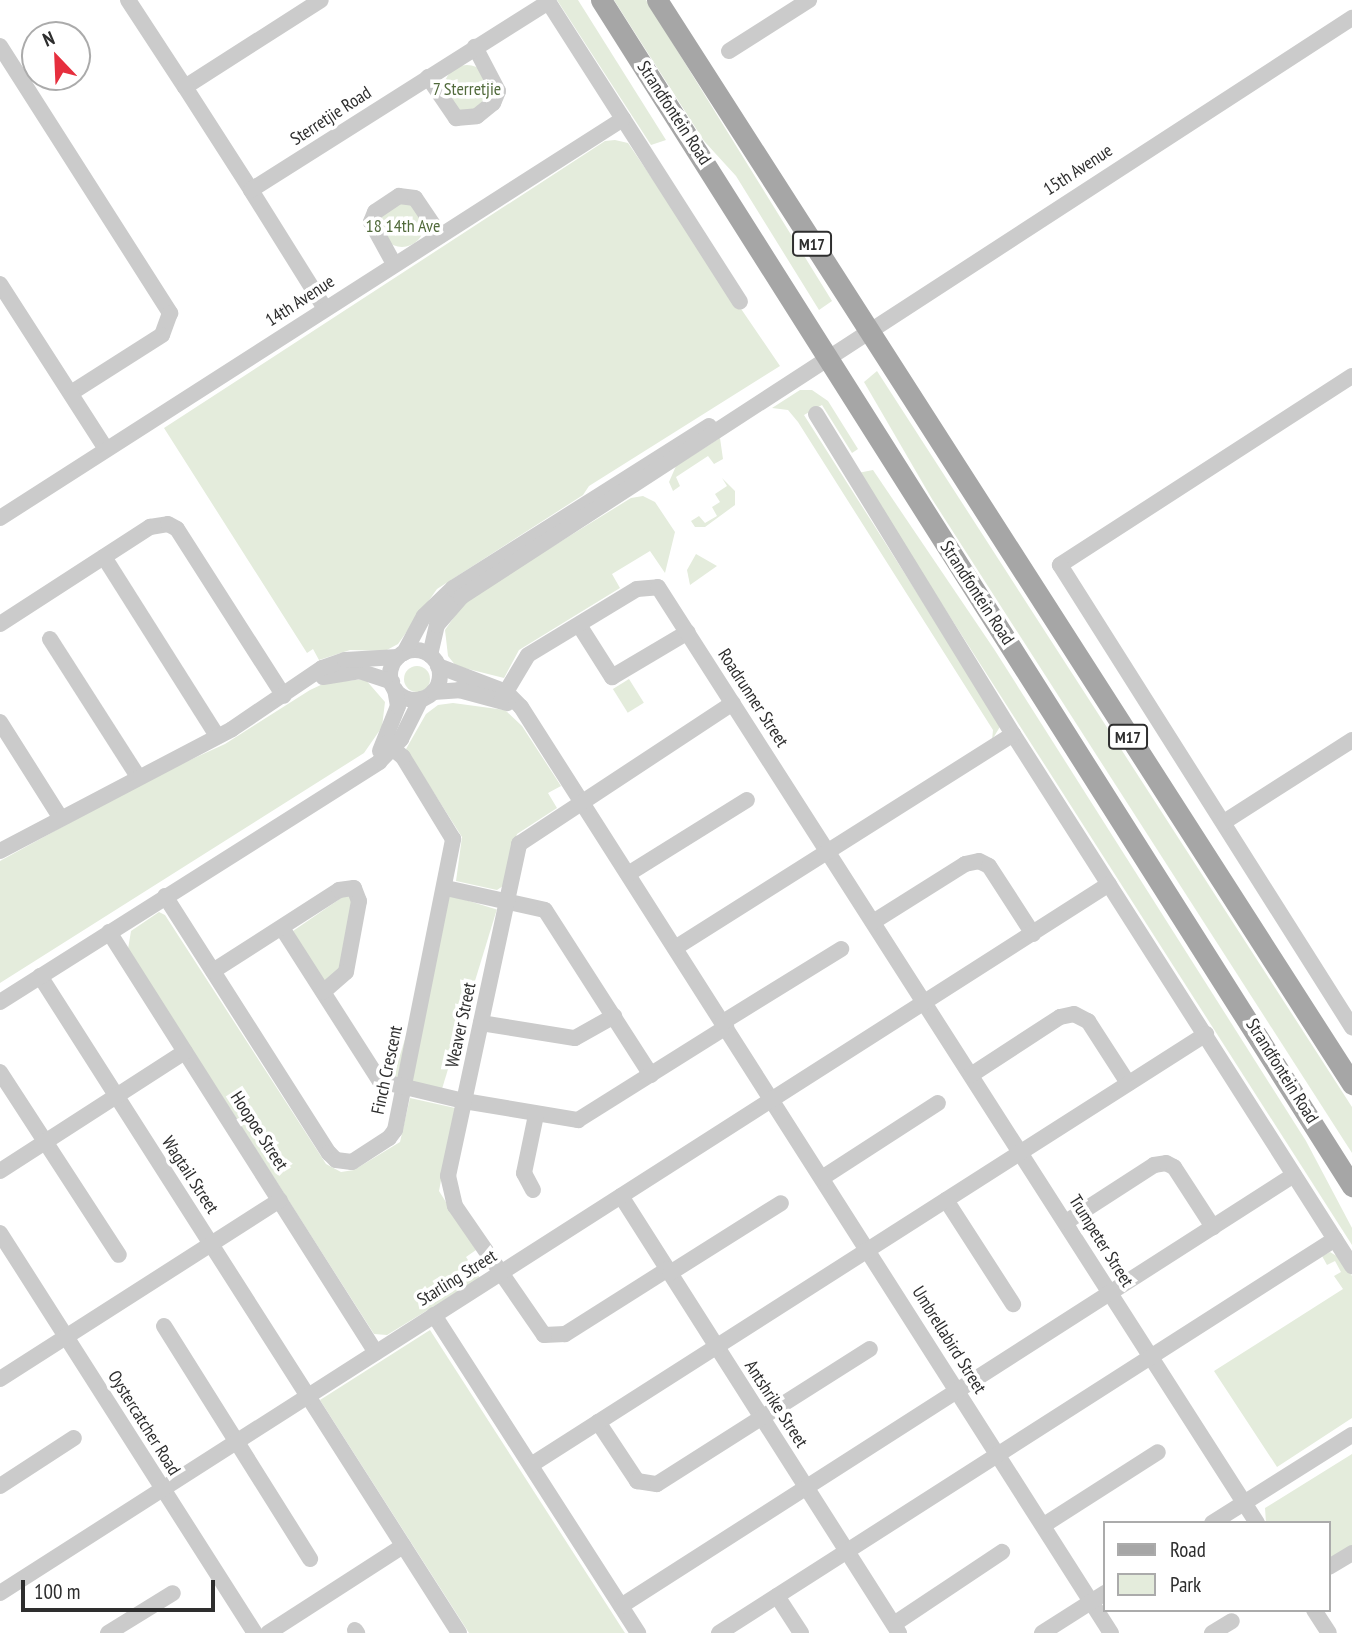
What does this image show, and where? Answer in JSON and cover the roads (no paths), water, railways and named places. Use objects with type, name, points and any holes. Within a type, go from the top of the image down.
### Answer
[{"type":"main road","name":"Strandfontein Road","points":[[601,0],[1352,1186]]},
{"type":"main road","name":"M17","points":[[657,0],[1352,1084]]},
{"type":"street","points":[[128,0],[324,307]]},
{"type":"street","points":[[185,87],[321,0]]},
{"type":"street","points":[[729,51],[809,0]]},
{"type":"street","points":[[547,1],[740,302]]},
{"type":"street","name":"Sterretjie Road","points":[[251,190],[547,1]]},
{"type":"street","name":"15th Avenue","points":[[757,406],[867,331],[1352,18]]},
{"type":"street","points":[[0,46],[170,313],[169,326],[162,335],[71,393]]},
{"type":"street","points":[[428,76],[456,118],[477,116],[493,103],[498,91],[475,47]]},
{"type":"street","name":"14th Avenue","points":[[0,518],[324,307],[623,119]]},
{"type":"street","points":[[394,264],[371,222],[375,212],[399,196],[415,198],[440,235]]},
{"type":"street","points":[[0,284],[106,449]]},
{"type":"street","points":[[1352,376],[1059,565],[1352,1027]]},
{"type":"street","points":[[390,746],[398,706],[391,669],[424,616],[453,589],[686,439],[757,406]]},
{"type":"street","points":[[0,1002],[363,772],[390,746],[440,680],[434,661],[438,625],[461,597],[757,406]]},
{"type":"street","points":[[816,414],[1013,734],[1352,1266]]},
{"type":"street","points":[[0,624],[155,524],[173,526],[284,696]]},
{"type":"street","points":[[104,557],[217,736]]},
{"type":"street","name":"Roadrunner Street","points":[[503,696],[524,658],[637,589],[652,586],[664,594],[925,1002]]},
{"type":"street","points":[[579,625],[612,677],[688,632]]},
{"type":"street","points":[[50,639],[137,775]]},
{"type":"street","points":[[0,851],[137,775],[217,736],[307,682],[322,668],[345,660],[401,655],[418,650],[503,696]]},
{"type":"street","points":[[307,682],[348,671],[370,672],[393,685],[409,699],[459,690],[503,696]]},
{"type":"street","name":"Umbrellabird Street","points":[[503,696],[524,713],[1044,1525],[1098,1597],[1111,1633]]},
{"type":"street","name":"Weaver Street","points":[[669,1271],[565,1334],[549,1337],[537,1326],[447,1190],[519,844],[580,800],[733,703]]},
{"type":"street","points":[[0,722],[60,817]]},
{"type":"street","points":[[675,948],[1013,734]]},
{"type":"street","points":[[1224,822],[1352,740]]},
{"type":"street","name":"Finch Crescent","points":[[165,896],[336,1160],[352,1162],[389,1138],[395,1130],[446,888],[450,831],[390,746]]},
{"type":"street","points":[[628,874],[747,800]]},
{"type":"street","points":[[873,922],[965,863],[979,860],[989,866],[1033,934]]},
{"type":"street","name":"Starling Street","points":[[0,1593],[1109,884]]},
{"type":"street","points":[[213,971],[339,890],[351,887],[358,892],[346,972],[323,992]]},
{"type":"street","points":[[446,888],[545,910],[651,1075]]},
{"type":"street","points":[[282,928],[376,1077],[464,1101],[578,1120],[841,949]]},
{"type":"street","name":"Hoopoe Street","points":[[109,932],[376,1352]]},
{"type":"street","name":"Wagtail Street","points":[[40,976],[460,1633]]},
{"type":"street","name":"Trumpeter Street","points":[[925,1002],[1255,1521]]},
{"type":"street","points":[[971,1075],[1060,1017],[1074,1014],[1088,1021],[1128,1083]]},
{"type":"street","points":[[481,1023],[575,1038],[614,1016]]},
{"type":"street","points":[[531,1465],[1206,1034]]},
{"type":"street","points":[[0,1171],[186,1052]]},
{"type":"street","points":[[0,1072],[119,1255]]},
{"type":"street","points":[[822,1178],[938,1103]]},
{"type":"street","points":[[533,1190],[524,1173],[536,1115]]},
{"type":"street","points":[[1066,1222],[1154,1165],[1166,1163],[1174,1167],[1213,1227]]},
{"type":"street","points":[[621,1606],[1294,1175]]},
{"type":"street","name":"Antshrike Street","points":[[621,1196],[896,1628]]},
{"type":"street","points":[[0,1379],[280,1200]]},
{"type":"street","points":[[946,1200],[1013,1304]]},
{"type":"street","points":[[669,1271],[781,1203]]},
{"type":"street","name":"Oystercatcher Road","points":[[0,1233],[255,1633]]},
{"type":"street","points":[[719,1633],[1335,1239]]},
{"type":"street","points":[[435,1315],[638,1633]]},
{"type":"street","points":[[164,1326],[310,1559]]},
{"type":"street","points":[[598,1422],[632,1475],[649,1485],[762,1419],[870,1349]]},
{"type":"street","points":[[1215,1521],[1352,1435]]},
{"type":"street","points":[[0,1486],[75,1438]]},
{"type":"street","points":[[1044,1525],[1158,1452]]},
{"type":"street","points":[[268,1633],[403,1546]]},
{"type":"street","points":[[896,1628],[1002,1552]]},
{"type":"street","points":[[1331,1566],[1352,1553]]},
{"type":"street","points":[[108,1633],[173,1593]]},
{"type":"street","points":[[778,1596],[802,1633]]},
{"type":"street","points":[[1042,1633],[1098,1597]]},
{"type":"street","points":[[1315,1612],[1329,1633]]},
{"type":"street","points":[[1212,1633],[1232,1621]]},
{"type":"park label","name":"7 Sterretjie","points":[[467,89]]},
{"type":"park label","name":"18 14th Ave","points":[[403,226]]}]
